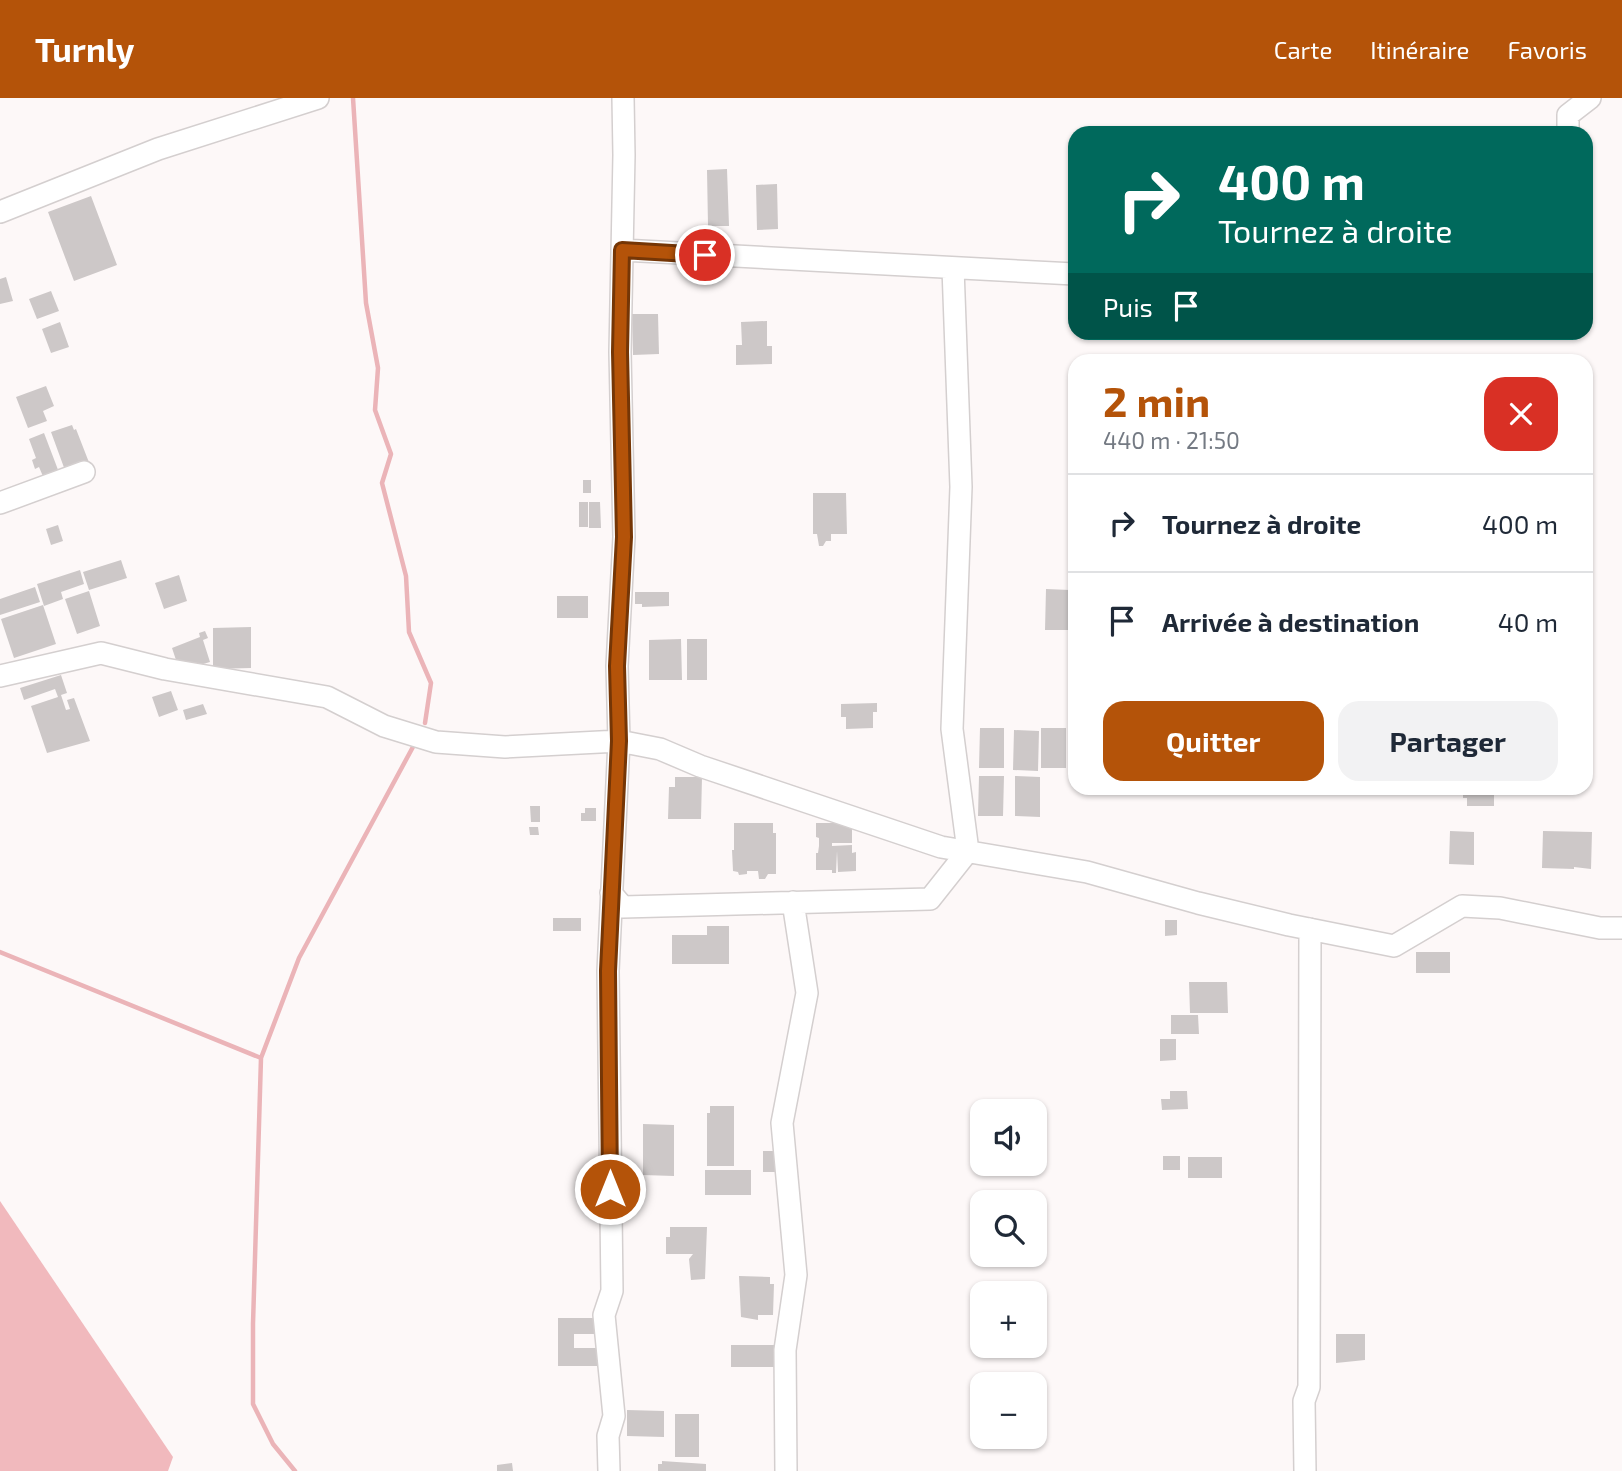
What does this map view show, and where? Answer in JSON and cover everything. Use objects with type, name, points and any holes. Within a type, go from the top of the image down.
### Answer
[{"type":"street","points":[[0,212],[158,149],[318,98]]},
{"type":"street","points":[[609,1471],[608,1436],[614,1416],[604,1315],[612,1291],[608,971],[619,741],[617,666],[624,537],[620,352],[623,98]]},
{"type":"street","points":[[1568,126],[1568,115],[1590,98]]},
{"type":"street","points":[[622,250],[1068,274]]},
{"type":"street","points":[[611,893],[623,907],[930,899],[968,851],[952,729],[961,487],[953,268]]},
{"type":"street","points":[[0,503],[84,472]]},
{"type":"street","points":[[0,676],[101,653],[165,669],[327,697],[384,726],[436,742],[505,747],[619,741],[660,749],[700,766],[941,847],[1087,872],[1198,903],[1394,946],[1462,906],[1500,908],[1600,928],[1622,928]]},
{"type":"street","points":[[786,1471],[785,1350],[796,1275],[782,1123],[807,993],[793,902]]},
{"type":"street","points":[[1305,1471],[1304,1401],[1309,1387],[1310,929]]},
{"type":"shaded area","points":[[0,1201],[173,1457],[168,1471],[0,1471]]},
{"type":"building","points":[[727,169],[729,226],[708,226],[707,170]]},
{"type":"building","points":[[777,184],[778,229],[757,230],[756,185]]},
{"type":"building","points":[[91,196],[117,265],[74,281],[48,212]]},
{"type":"building","points":[[6,277],[13,301],[0,304],[0,279]]},
{"type":"building","points":[[51,291],[59,311],[37,319],[29,299]]},
{"type":"building","points":[[632,314],[658,314],[659,354],[633,355]]},
{"type":"building","points":[[767,321],[767,346],[772,346],[772,364],[736,365],[736,345],[742,345],[741,322]]},
{"type":"building","points":[[60,322],[69,347],[51,353],[42,329]]},
{"type":"building","points":[[46,386],[54,406],[43,411],[47,421],[28,428],[16,397]]},
{"type":"building","points":[[72,425],[90,465],[66,473],[51,432]]},
{"type":"building","points":[[44,433],[60,475],[45,481],[39,467],[35,469],[32,460],[36,458],[29,439]]},
{"type":"building","points":[[583,480],[591,480],[591,493],[583,493]]},
{"type":"building","points":[[813,493],[846,493],[847,534],[831,534],[831,541],[826,541],[823,546],[819,546],[817,534],[813,534]]},
{"type":"building","points":[[579,502],[588,502],[588,527],[579,527]]},
{"type":"building","points":[[589,502],[600,502],[601,528],[589,528]]},
{"type":"building","points":[[58,525],[63,541],[51,545],[46,529]]},
{"type":"building","points":[[121,560],[127,578],[89,590],[83,572]]},
{"type":"building","points":[[80,570],[84,584],[61,592],[63,599],[44,606],[37,584]]},
{"type":"building","points":[[179,575],[187,601],[164,609],[155,583]]},
{"type":"building","points":[[35,587],[40,602],[0,615],[0,599]]},
{"type":"building","points":[[1046,589],[1068,590],[1068,630],[1045,630]]},
{"type":"building","points":[[89,591],[100,626],[77,634],[65,599]]},
{"type":"building","points":[[635,592],[669,592],[669,606],[642,607],[642,604],[635,604]]},
{"type":"building","points":[[557,596],[588,596],[588,618],[557,618]]},
{"type":"building","points":[[43,605],[56,644],[14,658],[1,619]]},
{"type":"building","points":[[251,627],[251,668],[213,669],[213,628]]},
{"type":"building","points":[[205,631],[208,638],[203,640],[210,662],[186,669],[178,666],[172,648],[200,637],[199,633]]},
{"type":"building","points":[[681,639],[682,680],[649,680],[649,640]]},
{"type":"building","points":[[687,639],[707,639],[707,680],[687,680]]},
{"type":"building","points":[[61,675],[67,693],[61,695],[66,710],[70,709],[67,700],[74,698],[90,741],[47,753],[31,706],[58,697],[55,689],[24,700],[20,688]]},
{"type":"building","points":[[171,691],[178,710],[159,717],[152,697]]},
{"type":"building","points":[[877,703],[877,712],[873,712],[873,728],[846,729],[846,717],[841,717],[841,704]]},
{"type":"building","points":[[203,704],[207,714],[186,720],[183,710]]},
{"type":"building","points":[[980,728],[1004,728],[1004,768],[979,768]]},
{"type":"building","points":[[1041,728],[1066,728],[1066,768],[1041,768]]},
{"type":"building","points":[[1014,730],[1039,731],[1038,771],[1013,770]]},
{"type":"building","points":[[979,776],[1004,776],[1003,816],[978,816]]},
{"type":"building","points":[[1015,776],[1040,777],[1040,817],[1015,816]]},
{"type":"building","points":[[675,777],[702,777],[701,819],[668,819],[669,787],[675,787]]},
{"type":"building","points":[[1463,795],[1494,795],[1494,806],[1467,806],[1467,798],[1463,798]]},
{"type":"building","points":[[530,806],[540,806],[540,822],[531,822]]},
{"type":"building","points":[[585,808],[596,808],[596,821],[581,821],[581,813],[585,813]]},
{"type":"building","points":[[734,823],[773,823],[773,833],[776,833],[776,874],[768,874],[765,879],[759,879],[758,871],[747,871],[747,874],[739,875],[733,871]]},
{"type":"building","points":[[816,823],[852,823],[852,843],[832,843],[832,846],[852,845],[852,853],[856,852],[856,871],[838,872],[837,851],[836,873],[832,873],[832,870],[816,870],[819,838],[816,837]]},
{"type":"building","points":[[529,827],[538,827],[539,835],[530,835]]},
{"type":"building","points":[[1450,831],[1474,832],[1474,865],[1449,864]]},
{"type":"building","points":[[1543,831],[1592,832],[1591,869],[1542,868]]},
{"type":"building","points":[[553,918],[581,918],[581,931],[553,931]]},
{"type":"building","points":[[1165,920],[1177,920],[1177,935],[1165,936]]},
{"type":"building","points":[[707,926],[729,926],[729,964],[672,964],[672,935],[707,935]]},
{"type":"building","points":[[1416,952],[1450,952],[1450,973],[1416,973]]},
{"type":"building","points":[[1189,982],[1227,982],[1228,1013],[1190,1013]]},
{"type":"building","points":[[1171,1015],[1198,1015],[1199,1034],[1171,1034]]},
{"type":"building","points":[[1160,1039],[1176,1039],[1176,1060],[1160,1061]]},
{"type":"building","points":[[1170,1091],[1187,1091],[1188,1109],[1162,1110],[1161,1099],[1170,1099]]},
{"type":"building","points":[[710,1106],[734,1106],[734,1166],[707,1166],[707,1113],[710,1113]]},
{"type":"building","points":[[643,1124],[674,1125],[674,1176],[643,1175]]},
{"type":"building","points":[[763,1151],[780,1151],[777,1172],[763,1172]]},
{"type":"building","points":[[1163,1156],[1180,1156],[1180,1170],[1163,1170]]},
{"type":"building","points":[[1188,1157],[1222,1157],[1222,1178],[1188,1178]]},
{"type":"building","points":[[705,1170],[751,1170],[751,1195],[705,1195]]},
{"type":"building","points":[[670,1227],[707,1227],[705,1279],[691,1280],[689,1259],[693,1254],[666,1254],[666,1237],[670,1237]]},
{"type":"building","points":[[739,1276],[770,1277],[770,1284],[774,1284],[773,1315],[758,1315],[758,1320],[741,1317]]},
{"type":"building","points":[[558,1318],[601,1318],[601,1334],[574,1334],[574,1348],[601,1348],[601,1366],[558,1366]]},
{"type":"building","points":[[1336,1334],[1365,1334],[1365,1360],[1336,1363]]},
{"type":"building","points":[[731,1345],[777,1345],[777,1367],[731,1367]]},
{"type":"building","points":[[627,1410],[664,1411],[664,1437],[627,1436]]},
{"type":"building","points":[[675,1414],[699,1414],[699,1457],[675,1457]]},
{"type":"building","points":[[662,1461],[706,1464],[706,1471],[658,1471],[658,1464],[662,1464]]},
{"type":"building","points":[[512,1463],[513,1471],[497,1471],[497,1465]]},
{"type":"waterway","points":[[353,98],[366,303],[378,368],[375,410],[391,454],[382,483],[406,576],[409,632],[431,683],[425,723]]},
{"type":"waterway","points":[[295,1471],[273,1444],[253,1404],[261,1058],[299,958],[414,745]]},
{"type":"waterway","points":[[0,952],[261,1058]]},
{"type":"route","points":[[610,1189],[608,971],[619,741],[617,666],[624,537],[620,352],[622,250],[705,255]]}]
